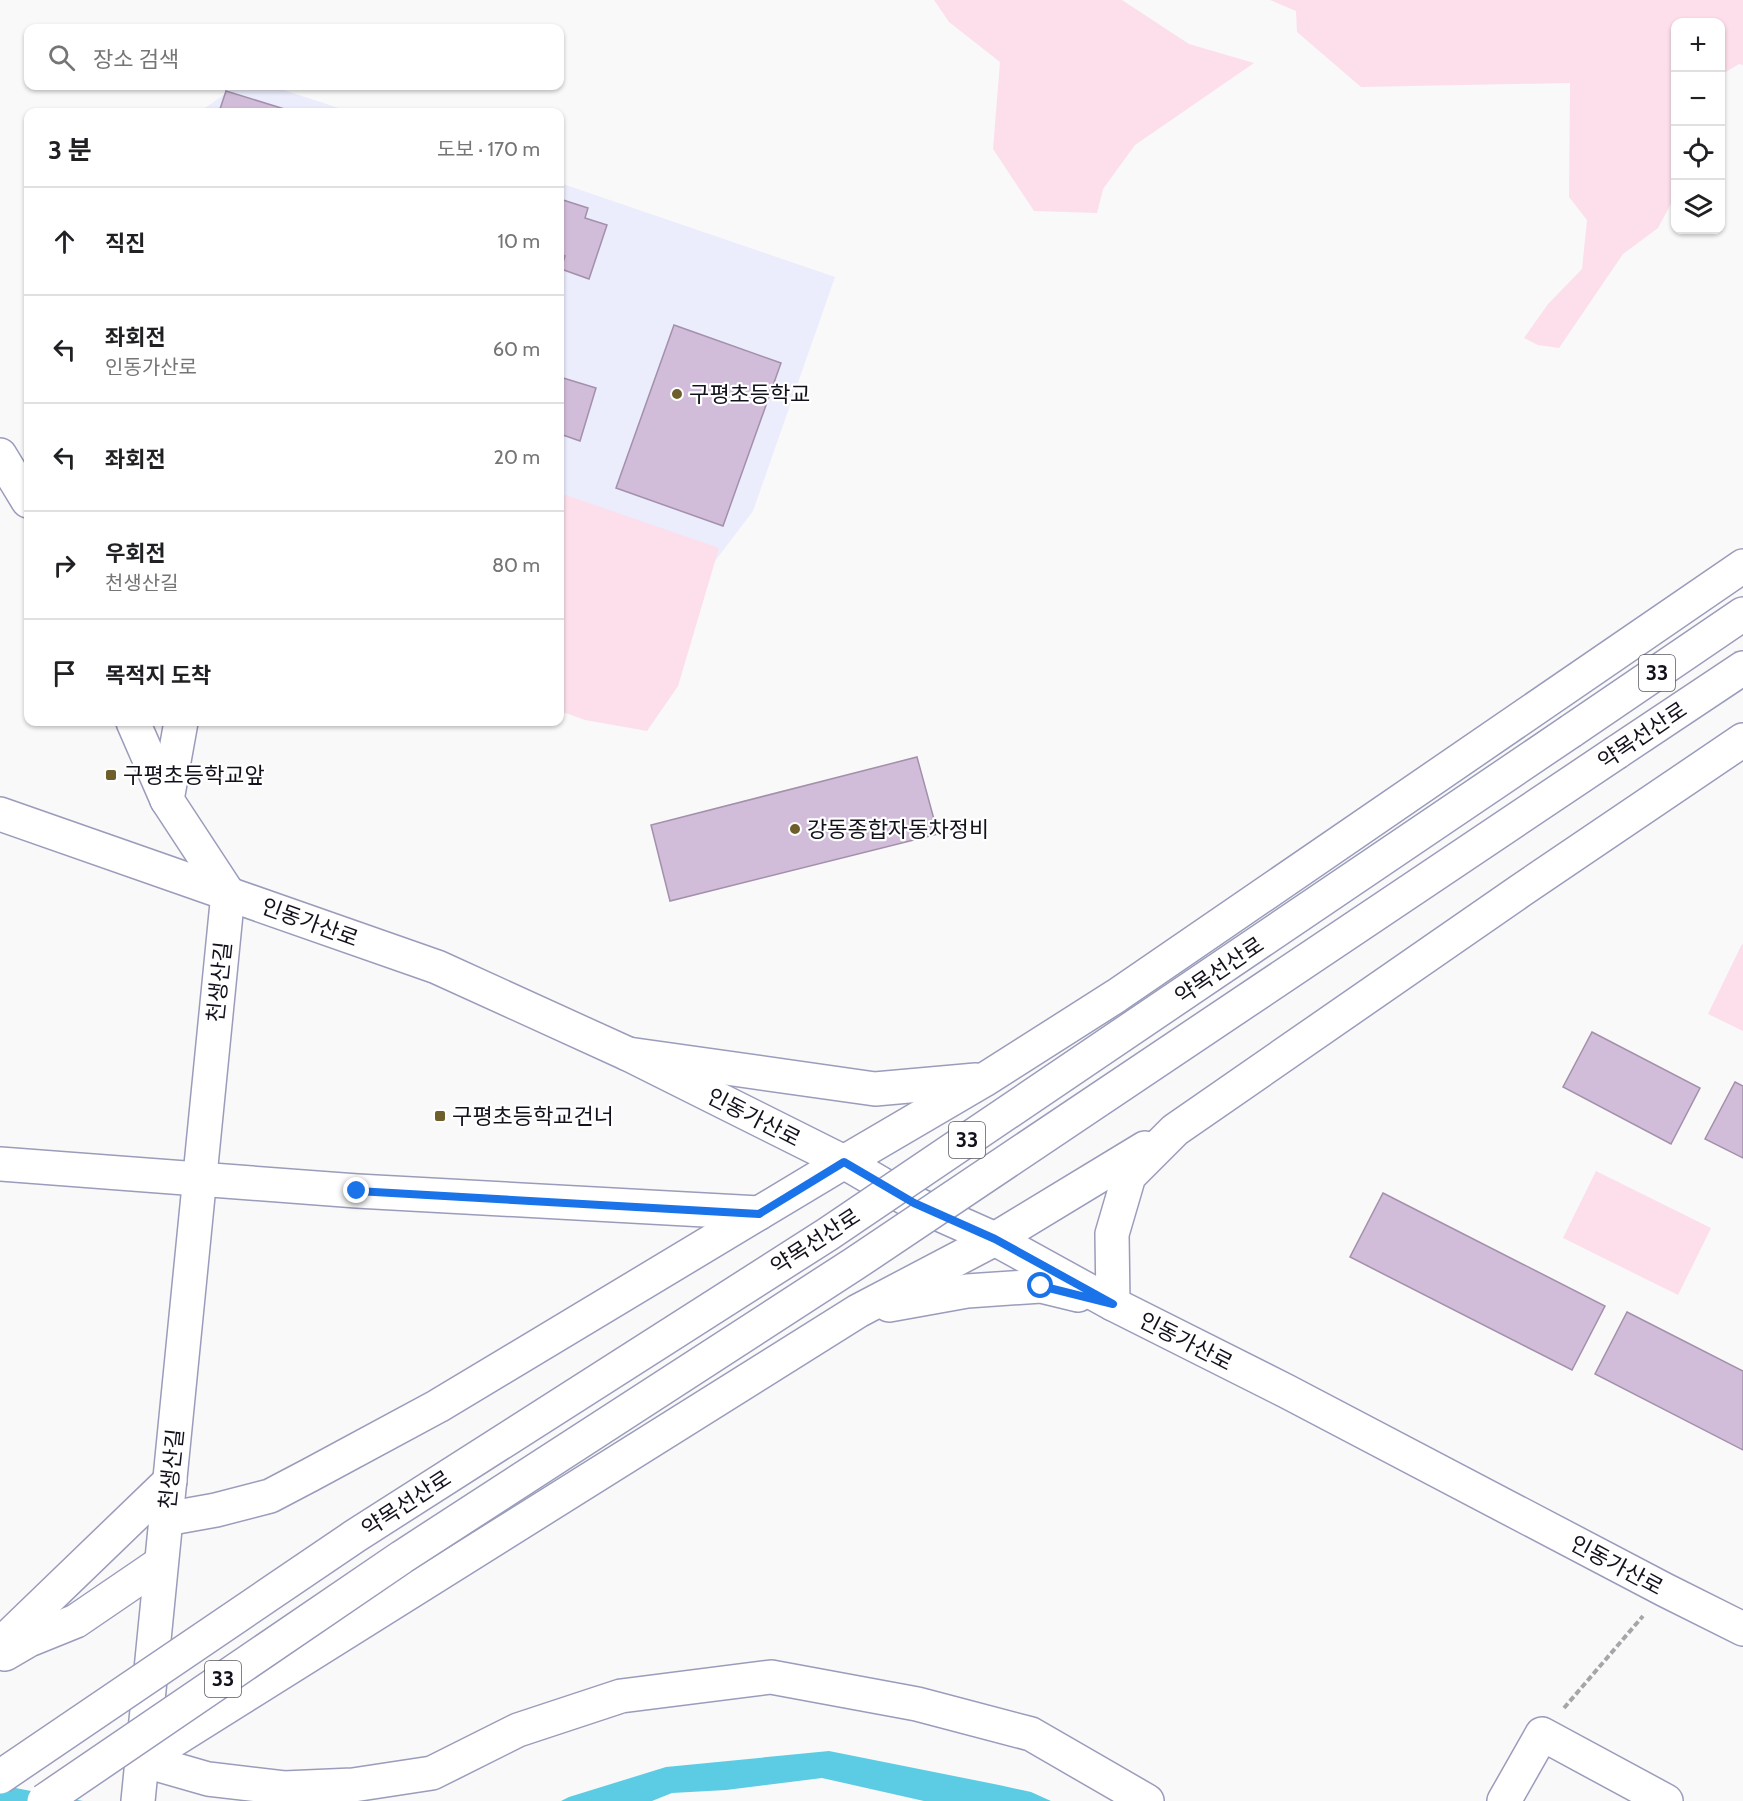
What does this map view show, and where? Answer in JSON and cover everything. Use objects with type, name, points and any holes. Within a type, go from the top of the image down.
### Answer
[{"type":"main road","points":[[0,455],[24,494]]},
{"type":"main road","points":[[165,1519],[270,1496],[438,1406],[984,1080],[1116,996],[1743,566]]},
{"type":"main road","name":"약목선산로","points":[[0,1777],[355,1536],[828,1233],[1743,614]]},
{"type":"main road","name":"약목선산로","points":[[44,1801],[402,1557],[854,1264],[1743,668]]},
{"type":"main road","points":[[135,726],[167,800],[228,892]]},
{"type":"main road","points":[[167,800],[180,726]]},
{"type":"main road","points":[[142,1760],[858,1311],[995,1239],[1175,1130],[1743,740]]},
{"type":"main road","name":"인동가산로","points":[[0,814],[437,967],[628,1054],[844,1162],[914,1203],[995,1239],[1113,1304],[1296,1396],[1743,1629]]},
{"type":"main road","name":"천생산길","points":[[138,1801],[228,892]]},
{"type":"main road","points":[[628,1054],[875,1089],[984,1080]]},
{"type":"main road","points":[[858,1311],[967,1291],[1041,1286],[1113,1304],[1112,1234],[1129,1176],[1175,1130]]},
{"type":"main road","points":[[0,1164],[357,1191],[759,1214]]},
{"type":"main road","points":[[0,1645],[170,1480]]},
{"type":"main road","points":[[0,1657],[29,1640],[76,1622],[161,1563]]},
{"type":"main road","points":[[142,1760],[208,1779],[284,1788],[353,1785],[432,1773],[518,1730],[621,1696],[771,1677],[917,1704],[1032,1734],[1147,1801]]},
{"type":"main road","points":[[1504,1801],[1542,1734],[1666,1801]]},
{"type":"path","points":[[1542,1734],[1665,1590]]},
{"type":"shaded area","points":[[934,0],[1122,0],[1189,44],[1254,63],[1135,145],[1103,189],[1097,213],[1034,211],[993,149],[1000,62],[949,22]]},
{"type":"shaded area","points":[[1270,0],[1743,0],[1743,65],[1739,64],[1725,73],[1725,18],[1671,18],[1671,204],[1658,228],[1623,254],[1559,348],[1538,345],[1524,338],[1548,304],[1582,269],[1587,220],[1569,197],[1570,83],[1361,87],[1297,32],[1296,11]]},
{"type":"shaded area","points":[[231,90],[283,90],[339,108],[205,108]]},
{"type":"shaded area","name":"구평초등학교","points":[[564,184],[835,277],[753,511],[621,685],[564,693]]},
{"type":"shaded area","points":[[564,494],[719,548],[678,686],[647,731],[585,720],[564,712]]},
{"type":"shaded area","points":[[1743,945],[1743,1031],[1708,1014]]},
{"type":"shaded area","points":[[1596,1171],[1711,1228],[1678,1295],[1563,1238]]},
{"type":"water","points":[[829,1751],[1031,1792],[1051,1801],[924,1801],[822,1778],[726,1790],[672,1793],[652,1801],[561,1801],[666,1767]]},
{"type":"water","points":[[0,1785],[83,1801],[0,1801]]},
{"type":"building","points":[[226,91],[281,108],[220,108]]},
{"type":"building","points":[[564,200],[588,208],[585,218],[607,225],[589,279],[564,270]]},
{"type":"building","points":[[674,325],[781,363],[723,526],[616,488]]},
{"type":"building","points":[[564,378],[596,388],[580,441],[564,435]]},
{"type":"building","name":"강동종합자동차정비","points":[[917,757],[938,834],[670,901],[651,825]]},
{"type":"building","points":[[1592,1032],[1700,1088],[1671,1144],[1563,1087]]},
{"type":"building","points":[[1735,1082],[1743,1086],[1743,1158],[1705,1139]]},
{"type":"building","points":[[1383,1193],[1605,1306],[1572,1370],[1350,1257]]},
{"type":"building","points":[[1627,1312],[1743,1371],[1743,1450],[1595,1374]]},
{"type":"place","name":"구평초등학교","points":[[677,394]]},
{"type":"place","name":"구평초등학교앞","points":[[111,775]]},
{"type":"place","name":"강동종합자동차정비","points":[[795,829]]},
{"type":"place","name":"구평초등학교건너","points":[[440,1116]]},
{"type":"route","points":[[357,1191],[759,1214],[844,1162],[914,1203],[995,1239],[1113,1304],[1041,1286]]}]
